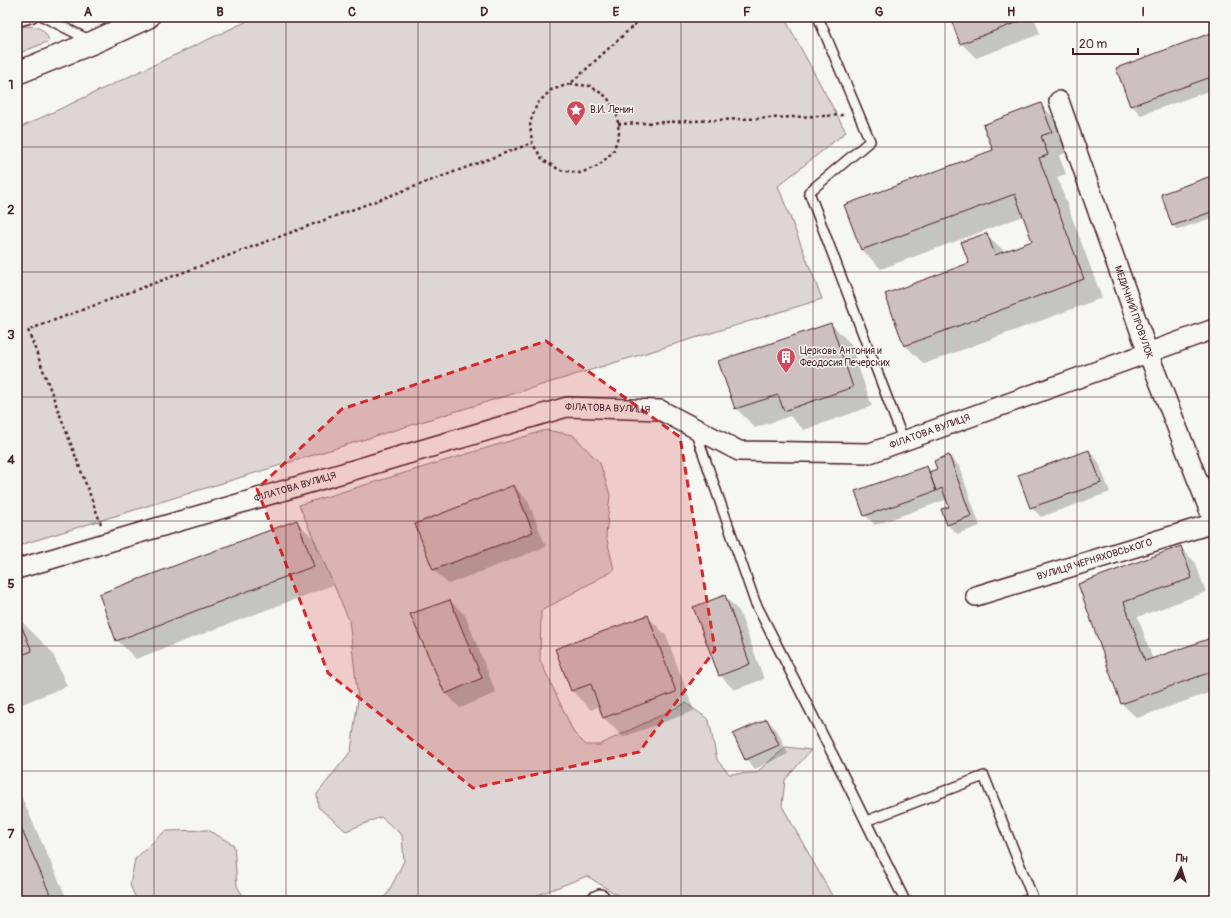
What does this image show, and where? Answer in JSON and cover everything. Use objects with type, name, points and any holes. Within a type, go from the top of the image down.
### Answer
[{"type":"main road","points":[[17,73],[94,42],[148,17]]},
{"type":"street","name":"МЕДИЧНИЙ ПРОВУЛОК","points":[[1059,101],[1148,353],[1214,522]]},
{"type":"street","name":"ФІЛАТОВА ВУЛИЦЯ","points":[[17,569],[567,407],[660,410],[739,451],[870,453],[1214,330]]},
{"type":"street","name":"ВУЛИЦЯ ЧЕРНЯХОВСЬКОГО","points":[[976,596],[1214,522]]},
{"type":"street","points":[[596,901],[600,899],[601,901]]},
{"type":"lane","points":[[17,22],[33,17]]},
{"type":"lane","points":[[44,17],[94,42]]},
{"type":"lane","points":[[818,17],[870,141],[809,192],[904,442]]},
{"type":"lane","points":[[693,427],[755,602],[905,901]]},
{"type":"lane","points":[[866,821],[984,776],[1033,898],[1024,901]]},
{"type":"path","points":[[570,84],[643,17]]},
{"type":"path","points":[[570,84],[590,86],[607,97],[617,114],[618,124],[619,134],[612,152],[598,166],[580,173],[560,170],[543,160],[532,143],[530,123],[537,104],[551,90],[570,84]]},
{"type":"path","points":[[618,124],[859,114]]},
{"type":"path","points":[[108,543],[28,330],[532,143]]},
{"type":"highlighted area","points":[[546,341],[680,437],[715,650],[639,752],[473,788],[328,673],[257,489],[342,409]]},
{"type":"shaded area","points":[[256,17],[784,17],[846,132],[778,186],[822,299],[17,546],[17,129]]},
{"type":"shaded area","points":[[25,26],[40,28],[49,40],[17,54],[17,29]]},
{"type":"shaded area","points":[[546,430],[573,435],[600,463],[610,495],[606,535],[614,570],[541,611],[540,660],[574,733],[586,745],[599,745],[686,703],[709,720],[717,760],[729,774],[756,773],[786,747],[811,750],[785,780],[782,806],[835,901],[627,901],[587,876],[522,901],[381,901],[388,893],[404,861],[402,835],[381,817],[346,831],[318,807],[317,794],[351,751],[358,699],[349,620],[299,505]]},
{"type":"shaded area","points":[[208,830],[234,845],[237,886],[246,901],[137,901],[130,885],[135,859],[165,831]]},
{"type":"building","points":[[950,17],[1025,17],[1026,19],[960,44]]},
{"type":"building","points":[[1214,32],[1214,76],[1130,106],[1116,68]]},
{"type":"building","points":[[1041,103],[1052,132],[1041,136],[1048,155],[1039,158],[1084,279],[904,346],[885,294],[969,263],[961,242],[987,233],[995,255],[1032,241],[1015,194],[861,250],[844,205],[993,150],[983,125]]},
{"type":"building","points":[[1214,175],[1214,211],[1172,226],[1161,194]]},
{"type":"building","name":"Церковь Антония и Феодосия Печерских","points":[[831,323],[853,387],[784,411],[778,395],[735,409],[718,361]]},
{"type":"building","points":[[1089,450],[1101,483],[1030,508],[1018,475]]},
{"type":"building","points":[[949,455],[971,516],[947,525],[941,509],[949,507],[942,488],[936,491],[929,472],[937,469],[934,461]]},
{"type":"building","points":[[927,466],[936,491],[864,516],[855,491]]},
{"type":"building","points":[[514,485],[533,532],[433,570],[415,524]]},
{"type":"building","points":[[297,520],[314,566],[116,641],[99,594]]},
{"type":"building","points":[[1181,546],[1192,578],[1124,602],[1145,661],[1214,637],[1214,671],[1121,704],[1078,584]]},
{"type":"building","points":[[725,595],[750,664],[719,676],[693,607]]},
{"type":"building","points":[[450,600],[482,678],[445,694],[410,614]]},
{"type":"building","points":[[648,615],[676,692],[603,718],[591,684],[571,691],[555,649]]},
{"type":"building","points":[[17,616],[32,651],[17,657]]},
{"type":"building","points":[[767,719],[779,745],[745,760],[733,734]]},
{"type":"building","points":[[17,819],[53,901],[17,901]]},
{"type":"place","name":"В.И. Ленин","points":[[576,127]]},
{"type":"place","name":"Церковь Антония и Феодосия Печерских","points":[[786,374]]}]
